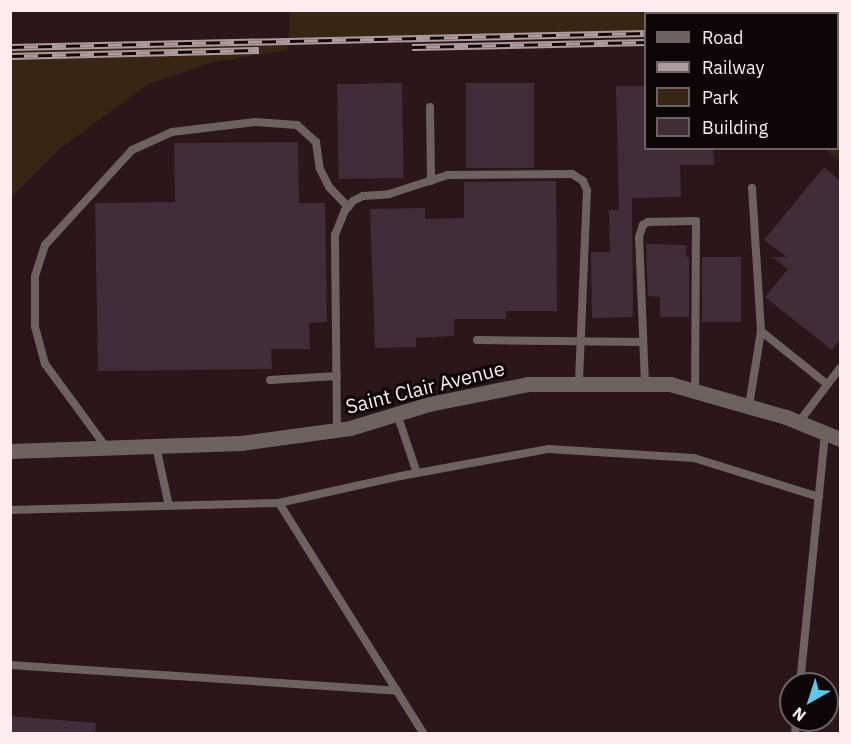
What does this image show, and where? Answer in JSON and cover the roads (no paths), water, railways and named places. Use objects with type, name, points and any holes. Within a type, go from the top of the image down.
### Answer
[{"type":"street","name":"Saint Clair Avenue","points":[[10,451],[242,443],[337,430],[429,404],[528,384],[670,384],[799,422],[840,440]]},
{"type":"lane","points":[[430,107],[431,181]]},
{"type":"lane","points":[[106,448],[45,364],[35,326],[34,276],[45,245],[132,150],[172,132],[255,122],[297,125],[316,142],[320,169],[329,187],[348,207]]},
{"type":"lane","points":[[337,430],[335,235],[353,201],[363,196],[389,194],[448,175],[572,174],[583,181],[587,190],[579,384]]},
{"type":"lane","points":[[749,406],[761,331],[752,188]]},
{"type":"lane","points":[[645,384],[639,237],[643,225],[648,222],[696,221],[695,391]]},
{"type":"lane","points":[[761,331],[827,384]]},
{"type":"lane","points":[[477,340],[581,339],[643,342]]},
{"type":"lane","points":[[799,422],[840,368]]},
{"type":"lane","points":[[270,380],[337,375]]},
{"type":"lane","points":[[397,414],[417,473]]},
{"type":"lane","points":[[801,672],[825,433]]},
{"type":"lane","points":[[156,446],[169,506]]},
{"type":"lane","points":[[10,510],[279,503],[417,473],[548,449],[694,458],[819,497]]},
{"type":"lane","points":[[279,503],[424,734]]},
{"type":"lane","points":[[10,665],[397,691]]},
{"type":"railway","points":[[10,47],[644,33]]},
{"type":"railway","points":[[412,47],[644,42]]},
{"type":"railway","points":[[10,56],[259,50]]}]
